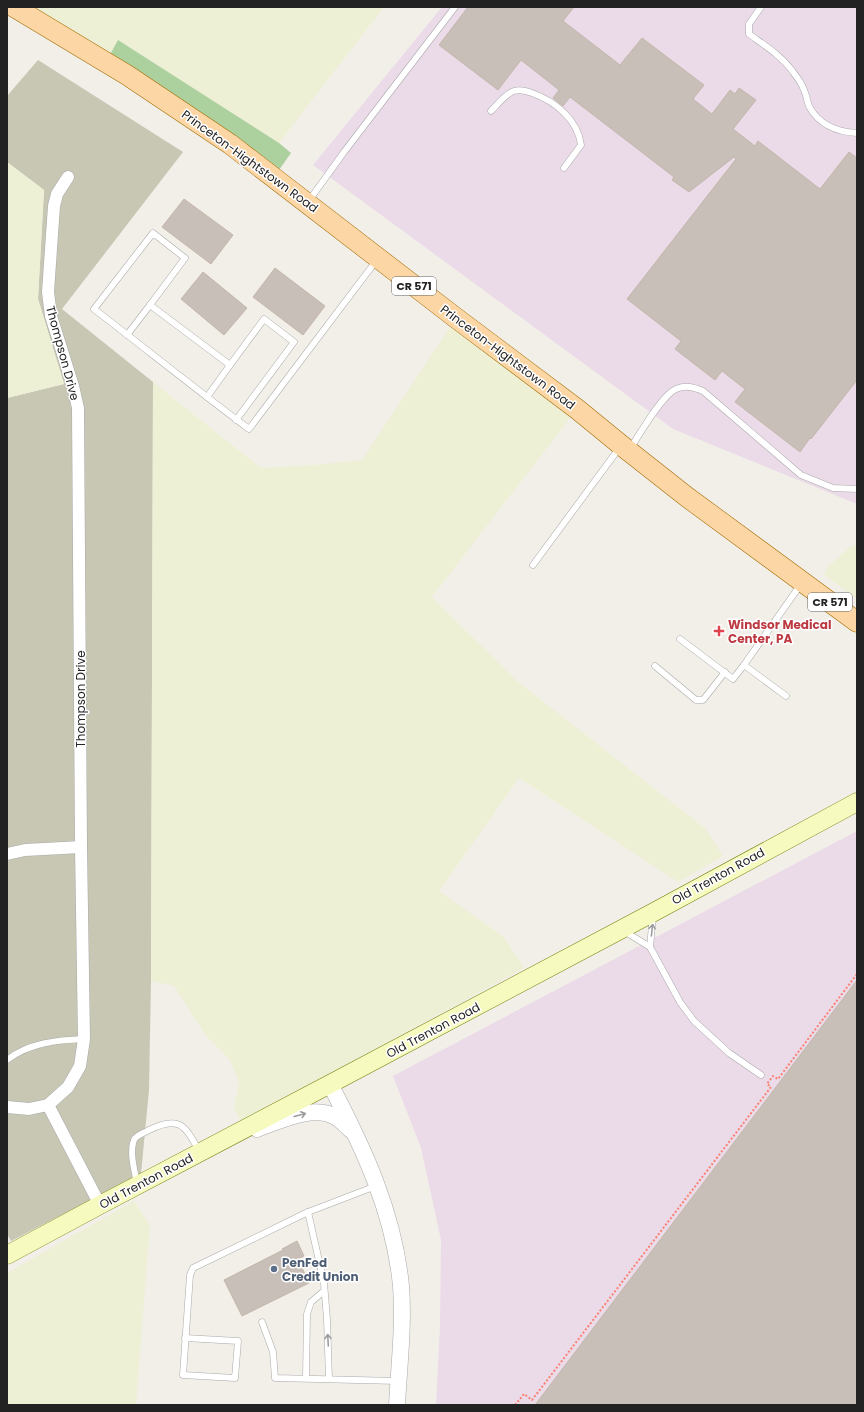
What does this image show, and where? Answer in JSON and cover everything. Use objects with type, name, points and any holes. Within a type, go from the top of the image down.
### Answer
[{"type":"main road","name":"Princeton-Hightstown Road","points":[[14,7],[76,43],[161,97],[230,144],[577,409],[687,497],[857,622]]},
{"type":"main road","name":"Old Trenton Road","points":[[7,1255],[654,912],[857,802]]},
{"type":"street","name":"Thompson Drive","points":[[48,1105],[68,1087],[80,1066],[84,1039],[78,408],[52,316],[48,292],[54,206],[57,194],[68,177]]},
{"type":"street","points":[[7,854],[25,850],[81,847]]},
{"type":"street","points":[[330,1084],[356,1135],[378,1186],[390,1222],[401,1287],[402,1317],[397,1405]]},
{"type":"street","points":[[7,1107],[29,1109],[48,1105],[100,1205]]},
{"type":"street","points":[[223,1140],[302,1113],[319,1112],[336,1117],[356,1135]]},
{"type":"lane","points":[[307,203],[344,152],[455,7]]},
{"type":"lane","points":[[761,7],[749,24],[749,34],[779,57],[793,71],[804,90],[810,107],[818,119],[831,127],[846,132],[857,133]]},
{"type":"lane","points":[[491,112],[510,93],[516,90],[526,91],[550,101],[569,118],[576,130],[581,145],[564,168]]},
{"type":"lane","points":[[127,335],[185,258],[153,233],[94,309],[127,335],[207,397],[236,420],[249,429],[378,258]]},
{"type":"lane","points":[[150,306],[230,364]]},
{"type":"lane","points":[[207,397],[264,319],[294,342],[236,420]]},
{"type":"lane","points":[[533,565],[664,398],[675,389],[690,386],[703,391],[801,475],[834,488],[857,489]]},
{"type":"lane","points":[[680,639],[733,679],[803,581]]},
{"type":"lane","points":[[744,665],[786,696]]},
{"type":"lane","points":[[655,666],[696,700],[703,700],[725,672]]},
{"type":"lane","points":[[650,947],[654,912]]},
{"type":"lane","points":[[621,929],[650,947],[680,1002],[694,1021],[729,1053],[761,1075]]},
{"type":"lane","points":[[7,1060],[24,1050],[41,1044],[84,1039]]},
{"type":"lane","points":[[138,1185],[132,1154],[134,1138],[139,1135],[161,1125],[174,1122],[180,1124],[185,1129],[199,1153]]},
{"type":"lane","points":[[185,1338],[238,1341],[235,1378],[183,1375],[185,1338],[190,1275],[194,1268],[308,1212],[378,1186]]},
{"type":"lane","points":[[308,1212],[324,1291],[327,1319],[329,1379]]},
{"type":"lane","points":[[306,1378],[307,1314],[311,1302],[324,1291]]},
{"type":"lane","points":[[262,1322],[273,1352],[275,1378],[398,1381]]},
{"type":"path","points":[[515,1405],[524,1394],[532,1400],[771,1087],[767,1084],[773,1076],[778,1078],[857,974]]},
{"type":"shaded area","points":[[14,7],[384,7],[279,143],[118,40],[106,62]]},
{"type":"shaded area","points":[[442,7],[857,7],[857,504],[673,429],[313,165]]},
{"type":"shaded area","points":[[38,60],[183,152],[62,309],[153,382],[151,981],[149,1090],[141,1174],[11,1241],[7,1234],[7,398],[64,384],[38,299],[44,190],[7,162],[7,96]]},
{"type":"shaded area","points":[[7,162],[44,190],[38,299],[64,384],[7,398]]},
{"type":"shaded area","points":[[456,318],[577,409],[432,597],[517,681],[706,829],[723,856],[678,882],[519,778],[439,891],[503,936],[524,968],[241,1122],[234,1108],[239,1081],[229,1059],[206,1036],[174,986],[151,981],[153,382],[261,468],[362,460]]},
{"type":"shaded area","points":[[857,545],[857,599],[824,575],[827,568],[851,546]]},
{"type":"shaded area","points":[[857,831],[857,1405],[436,1405],[440,1325],[441,1240],[421,1148],[393,1076]]},
{"type":"shaded area","points":[[134,1201],[150,1225],[136,1405],[7,1405],[7,1273]]},
{"type":"green space","points":[[118,40],[279,143],[291,153],[274,177],[106,62]]},
{"type":"building","points":[[468,7],[574,7],[563,21],[620,65],[642,38],[704,85],[693,99],[712,114],[730,90],[735,94],[739,88],[756,100],[733,129],[755,146],[758,141],[820,189],[849,152],[857,158],[857,380],[800,452],[735,402],[745,389],[722,371],[715,380],[675,349],[681,341],[627,299],[736,159],[734,157],[689,192],[672,180],[674,177],[570,97],[563,106],[553,98],[559,90],[521,60],[498,90],[439,45]]},
{"type":"building","points":[[184,199],[233,235],[211,264],[162,227]]},
{"type":"building","points":[[275,268],[325,306],[303,335],[253,297]]},
{"type":"building","points":[[203,272],[247,308],[224,335],[181,299]]},
{"type":"building","points":[[857,980],[857,1405],[535,1405]]},
{"type":"building","name":"PenFed Credit Union","points":[[297,1241],[304,1256],[298,1259],[309,1283],[242,1316],[224,1280],[283,1250],[282,1249]]},
{"type":"place","name":"Windsor Medical Center, PA","points":[[719,631]]},
{"type":"place","name":"PenFed Credit Union","points":[[274,1269]]}]
